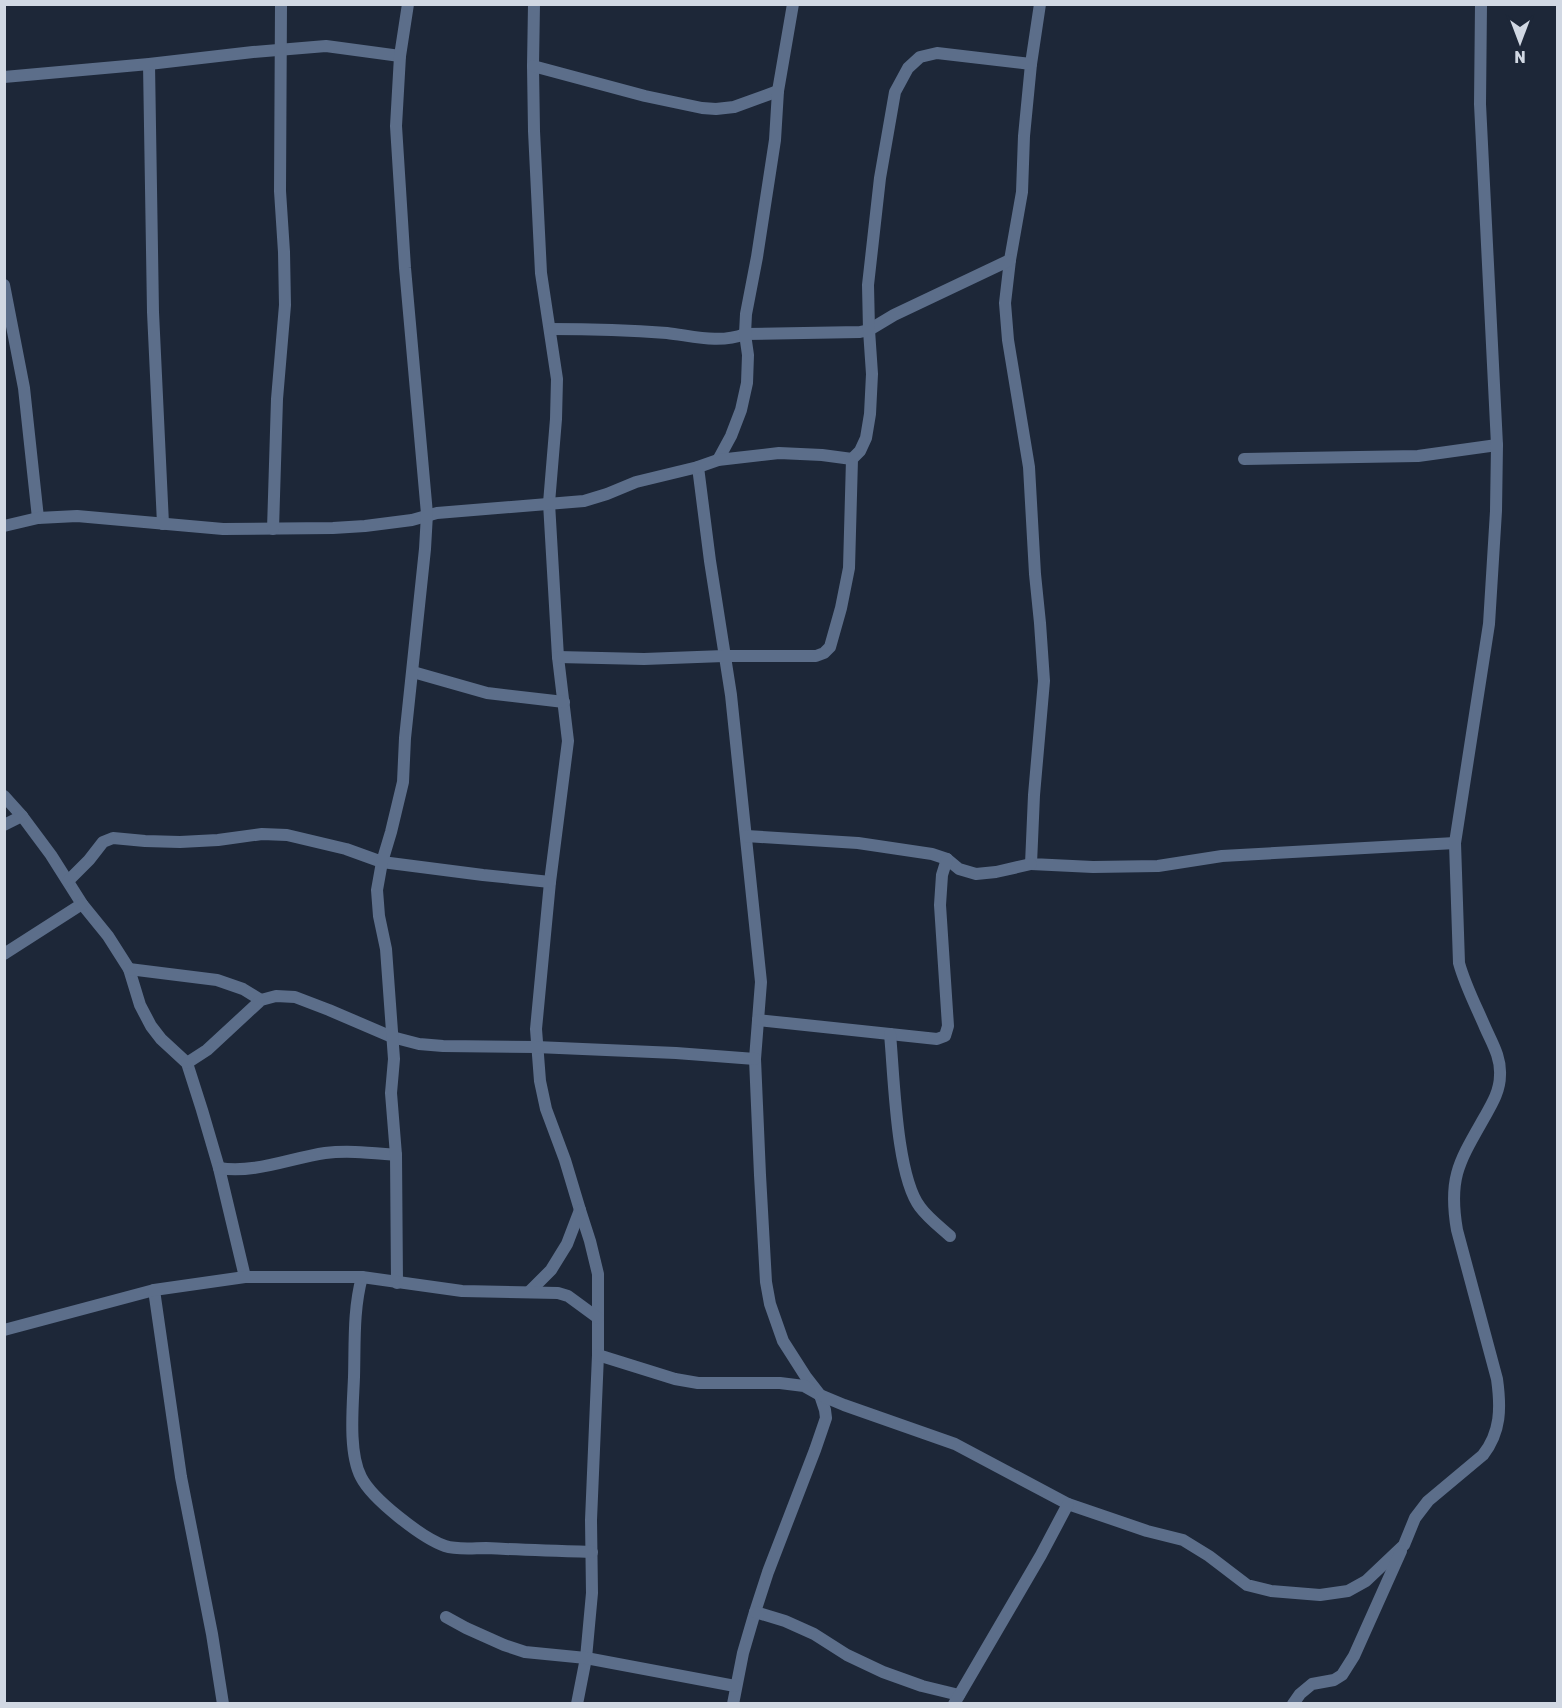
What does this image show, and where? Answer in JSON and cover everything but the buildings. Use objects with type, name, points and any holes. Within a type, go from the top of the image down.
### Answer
[{"type":"street","points":[[273,529],[277,399],[285,305],[280,191],[281,4]]},
{"type":"street","points":[[397,1283],[396,1155],[391,1093],[394,1059],[386,949],[377,903],[382,862],[403,782],[405,738],[427,514],[405,268],[396,126],[400,56],[408,4]]},
{"type":"street","points":[[534,4],[533,66],[541,273],[556,379],[556,419],[549,504],[558,657],[568,741],[550,882],[536,1047],[546,1110],[565,1160],[598,1274],[598,1355],[591,1520],[592,1593],[586,1658],[577,1704]]},
{"type":"street","points":[[718,460],[731,436],[745,397],[748,369],[746,314],[753,285],[775,140],[778,91],[793,4]]},
{"type":"street","points":[[1031,864],[1034,795],[1044,681],[1029,467],[1024,429],[1013,378],[1005,303],[1022,192],[1024,136],[1040,4]]},
{"type":"street","points":[[1293,1704],[1300,1694],[1312,1684],[1334,1680],[1342,1675],[1354,1656],[1415,1518],[1428,1501],[1489,1448],[1495,1437],[1500,1416],[1497,1379],[1453,1208],[1453,1187],[1458,1165],[1495,1099],[1500,1077],[1499,1057],[1463,978],[1459,963],[1455,843],[1489,624],[1496,511],[1497,445],[1480,104],[1481,4]]},
{"type":"street","points":[[4,77],[149,64],[254,51],[326,46],[400,56]]},
{"type":"street","points":[[558,657],[644,659],[816,656],[824,653],[830,647],[849,568],[852,459],[860,451],[866,438],[870,414],[872,374],[868,285],[880,178],[895,92],[908,68],[920,57],[937,53],[1031,64]]},
{"type":"street","points":[[149,64],[153,312],[163,524]]},
{"type":"street","points":[[533,66],[645,96],[702,108],[734,107],[778,91]]},
{"type":"street","points":[[550,328],[656,333],[717,340],[733,339],[745,334],[861,332],[1010,260]]},
{"type":"street","points":[[4,285],[24,388],[38,518]]},
{"type":"street","points":[[1244,459],[1418,456],[1497,445]]},
{"type":"street","points":[[4,526],[38,518],[76,516],[223,529],[333,528],[412,520],[427,514],[584,501],[636,482],[718,460],[779,453],[852,459]]},
{"type":"street","points":[[698,467],[731,695],[760,982],[755,1059],[766,1282],[770,1304],[783,1341],[820,1395],[825,1410],[824,1424],[755,1612],[735,1686],[733,1704]]},
{"type":"street","points":[[413,672],[487,693],[564,702]]},
{"type":"street","points":[[4,796],[22,816],[82,904],[108,936],[129,969],[140,1005],[151,1026],[161,1040],[187,1063],[219,1168],[245,1277]]},
{"type":"street","points":[[4,825],[22,816]]},
{"type":"street","points":[[68,881],[103,842],[113,838],[180,842],[262,834],[286,835],[346,849],[382,862],[550,882]]},
{"type":"street","points":[[746,836],[858,843],[932,854],[947,859],[959,869],[976,874],[1031,864],[1158,867],[1222,856],[1455,843]]},
{"type":"street","points":[[758,1020],[937,1039],[945,1036],[948,1026],[940,905],[942,875],[947,859]]},
{"type":"street","points":[[4,954],[82,904]]},
{"type":"street","points":[[129,969],[217,980],[261,1000]]},
{"type":"street","points":[[187,1063],[207,1050],[261,1000],[276,996],[295,997],[392,1037],[420,1044],[676,1053],[755,1059]]},
{"type":"street","points":[[890,1034],[899,1132],[909,1187],[920,1207],[950,1236]]},
{"type":"street","points":[[219,1168],[234,1170],[326,1153],[350,1151],[396,1155]]},
{"type":"street","points":[[529,1292],[551,1270],[567,1244],[579,1210]]},
{"type":"street","points":[[4,1330],[154,1290],[245,1277],[362,1277],[462,1291],[558,1293],[568,1296],[598,1318]]},
{"type":"street","points":[[362,1277],[355,1314],[353,1421],[354,1454],[361,1478],[395,1513],[421,1534],[447,1547],[592,1552]]},
{"type":"street","points":[[154,1290],[181,1477],[212,1634],[223,1704]]},
{"type":"street","points":[[598,1355],[675,1379],[698,1383],[804,1386],[820,1395],[955,1444],[1068,1504],[1147,1531],[1183,1540],[1209,1556],[1247,1585],[1271,1591],[1320,1595],[1348,1591],[1366,1581],[1404,1545]]},
{"type":"street","points":[[755,1612],[785,1621],[814,1634],[883,1672],[957,1699],[1068,1504]]},
{"type":"street","points":[[446,1617],[504,1645],[525,1652],[586,1658],[735,1686]]}]
